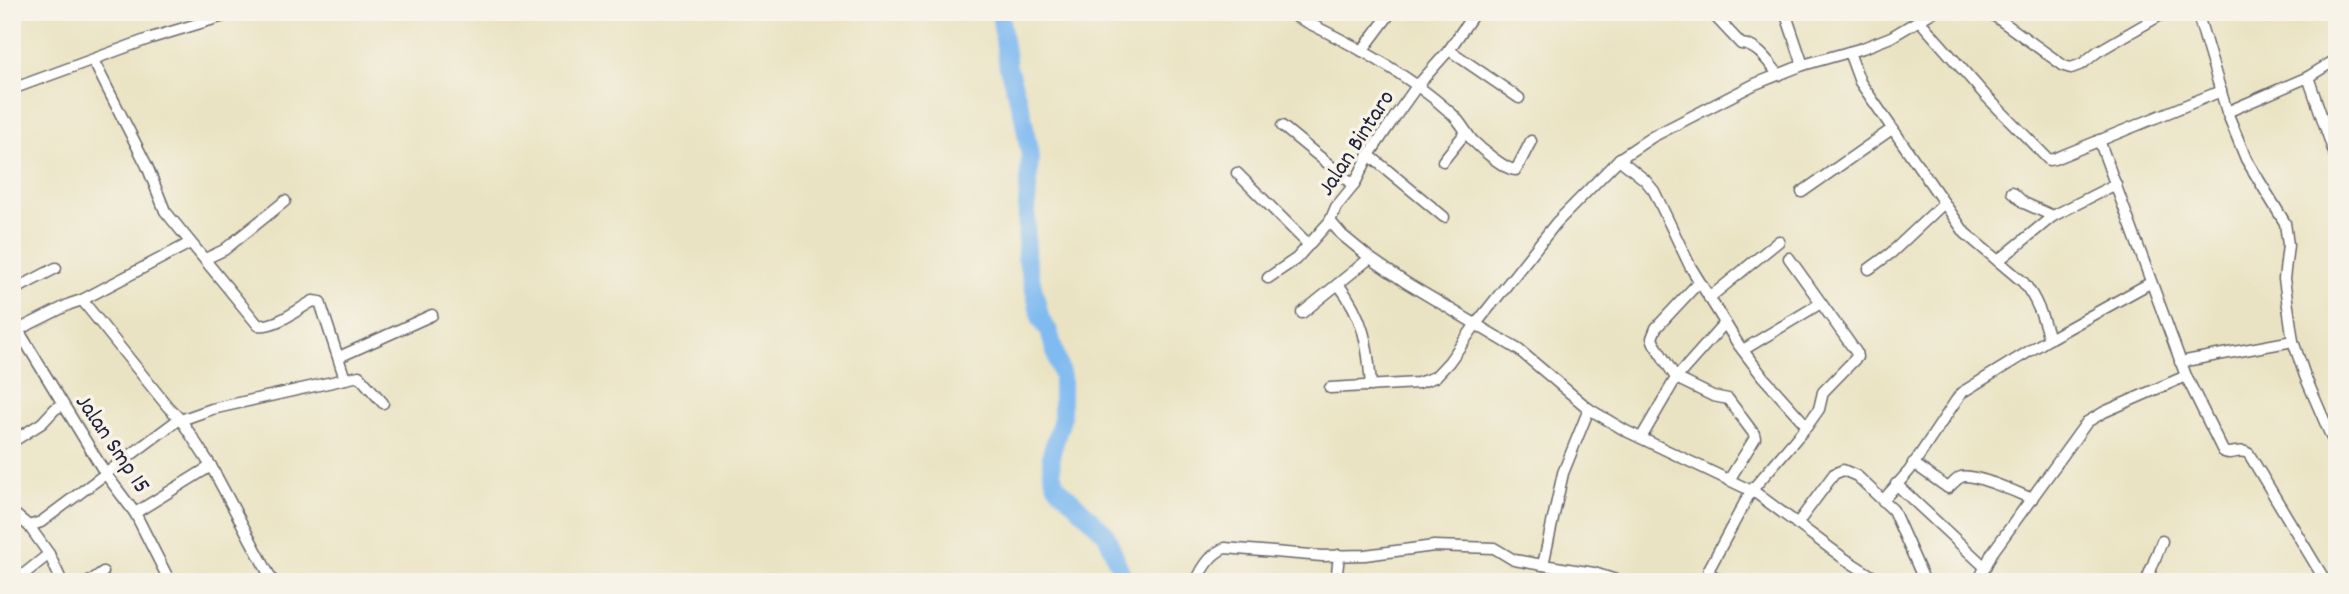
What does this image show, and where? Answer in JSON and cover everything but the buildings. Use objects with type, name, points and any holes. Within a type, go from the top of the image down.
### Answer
[{"type":"street","points":[[12,89],[151,38],[236,12]]},
{"type":"street","points":[[1286,12],[1363,51],[1417,86],[1454,115],[1474,142],[1511,170],[1518,166],[1531,141]]},
{"type":"street","points":[[1363,51],[1391,12]]},
{"type":"street","name":"Jalan Bintaro","points":[[1475,12],[1449,50],[1417,86],[1369,155],[1354,185],[1336,207],[1330,221],[1342,235],[1370,258],[1405,282],[1519,350],[1589,409],[1770,502],[1842,557],[1881,582]]},
{"type":"street","points":[[1711,12],[1741,44],[1756,48],[1779,75]]},
{"type":"street","points":[[1785,12],[1803,65]]},
{"type":"street","points":[[1330,388],[1418,383],[1435,377],[1556,223],[1619,159],[1652,137],[1779,75],[1891,37],[1933,12]]},
{"type":"street","points":[[1989,12],[2064,66],[2071,68],[2082,64],[2097,52],[2166,12]]},
{"type":"street","points":[[2197,12],[2227,112],[2255,175],[2286,223],[2288,245],[2284,279],[2293,341],[2337,450]]},
{"type":"street","points":[[1919,20],[1985,95],[2049,160],[2221,92]]},
{"type":"street","points":[[1449,50],[1519,98]]},
{"type":"street","points":[[1849,52],[1860,82],[1965,233],[2029,289],[2042,313],[2049,339]]},
{"type":"street","points":[[2227,112],[2308,77],[2337,59]]},
{"type":"street","points":[[93,60],[147,166],[164,211],[261,326],[313,301],[320,302],[345,379]]},
{"type":"street","points":[[2308,77],[2337,161]]},
{"type":"street","points":[[1282,126],[1354,185]]},
{"type":"street","points":[[1802,192],[1892,129]]},
{"type":"street","points":[[1443,160],[1466,132]]},
{"type":"street","points":[[2099,140],[2180,362],[2223,451],[2228,454],[2244,451],[2249,454],[2326,582]]},
{"type":"street","points":[[1369,155],[1444,216]]},
{"type":"street","points":[[1619,159],[1654,191],[1699,282],[1742,350],[1807,426]]},
{"type":"street","points":[[1237,173],[1309,245]]},
{"type":"street","points":[[1998,261],[2053,216],[2116,184]]},
{"type":"street","points":[[2012,192],[2025,203],[2053,216]]},
{"type":"street","points":[[205,259],[224,250],[285,201]]},
{"type":"street","points":[[1869,269],[1891,253],[1944,203]]},
{"type":"street","points":[[1268,278],[1296,259],[1330,221]]},
{"type":"street","points":[[1709,298],[1779,241]]},
{"type":"street","points":[[18,330],[82,300],[190,243]]},
{"type":"street","points":[[1302,313],[1370,258]]},
{"type":"street","points":[[1723,582],[1709,573],[1709,569],[1751,491],[1818,412],[1825,390],[1857,355],[1789,258]]},
{"type":"street","points":[[12,291],[56,268]]},
{"type":"street","points":[[1699,282],[1653,334],[1656,347],[1676,378],[1713,396],[1728,399],[1754,434],[1755,438],[1729,480]]},
{"type":"street","points":[[1884,499],[1909,471],[1961,393],[2049,339],[2150,283]]},
{"type":"street","points":[[1338,284],[1364,329],[1371,386]]},
{"type":"street","points":[[82,300],[181,420],[211,466],[273,582]]},
{"type":"street","points":[[1742,350],[1821,303]]},
{"type":"street","points":[[339,357],[432,315]]},
{"type":"street","name":"Jalan Smp 15","points":[[12,320],[105,473],[135,513],[211,466]]},
{"type":"street","points":[[1641,438],[1676,378],[1725,323]]},
{"type":"street","points":[[2180,362],[2293,341]]},
{"type":"street","points":[[29,526],[41,522],[181,420],[212,409],[359,376],[383,403]]},
{"type":"street","points":[[1978,582],[1992,553],[2087,422],[2186,376]]},
{"type":"street","points":[[12,442],[42,423],[55,409],[63,405]]},
{"type":"street","points":[[1544,565],[1563,473],[1589,409]]},
{"type":"street","points":[[1913,463],[1948,488],[1959,477],[1968,476],[2006,487],[2032,499]]},
{"type":"street","points":[[1797,524],[1834,474],[1839,471],[1857,476],[1884,499],[1901,524],[1909,550],[1925,582]]},
{"type":"street","points":[[1896,484],[1984,567]]},
{"type":"street","points":[[12,512],[29,526],[49,554],[62,582]]},
{"type":"street","points":[[135,513],[170,582]]},
{"type":"street","points":[[2146,582],[2162,541]]},
{"type":"street","points":[[1196,582],[1216,552],[1225,548],[1322,556],[1376,554],[1421,547],[1494,548],[1514,560],[1594,573],[1622,582]]},
{"type":"street","points":[[14,582],[49,554]]},
{"type":"street","points":[[1336,582],[1339,555]]},
{"type":"street","points":[[89,582],[103,572]]},
{"type":"waterway","points":[[1000,12],[1008,67],[1023,116],[1030,157],[1026,257],[1041,320],[1049,331],[1062,377],[1062,419],[1051,455],[1052,473],[1056,485],[1106,534],[1125,582]]}]
